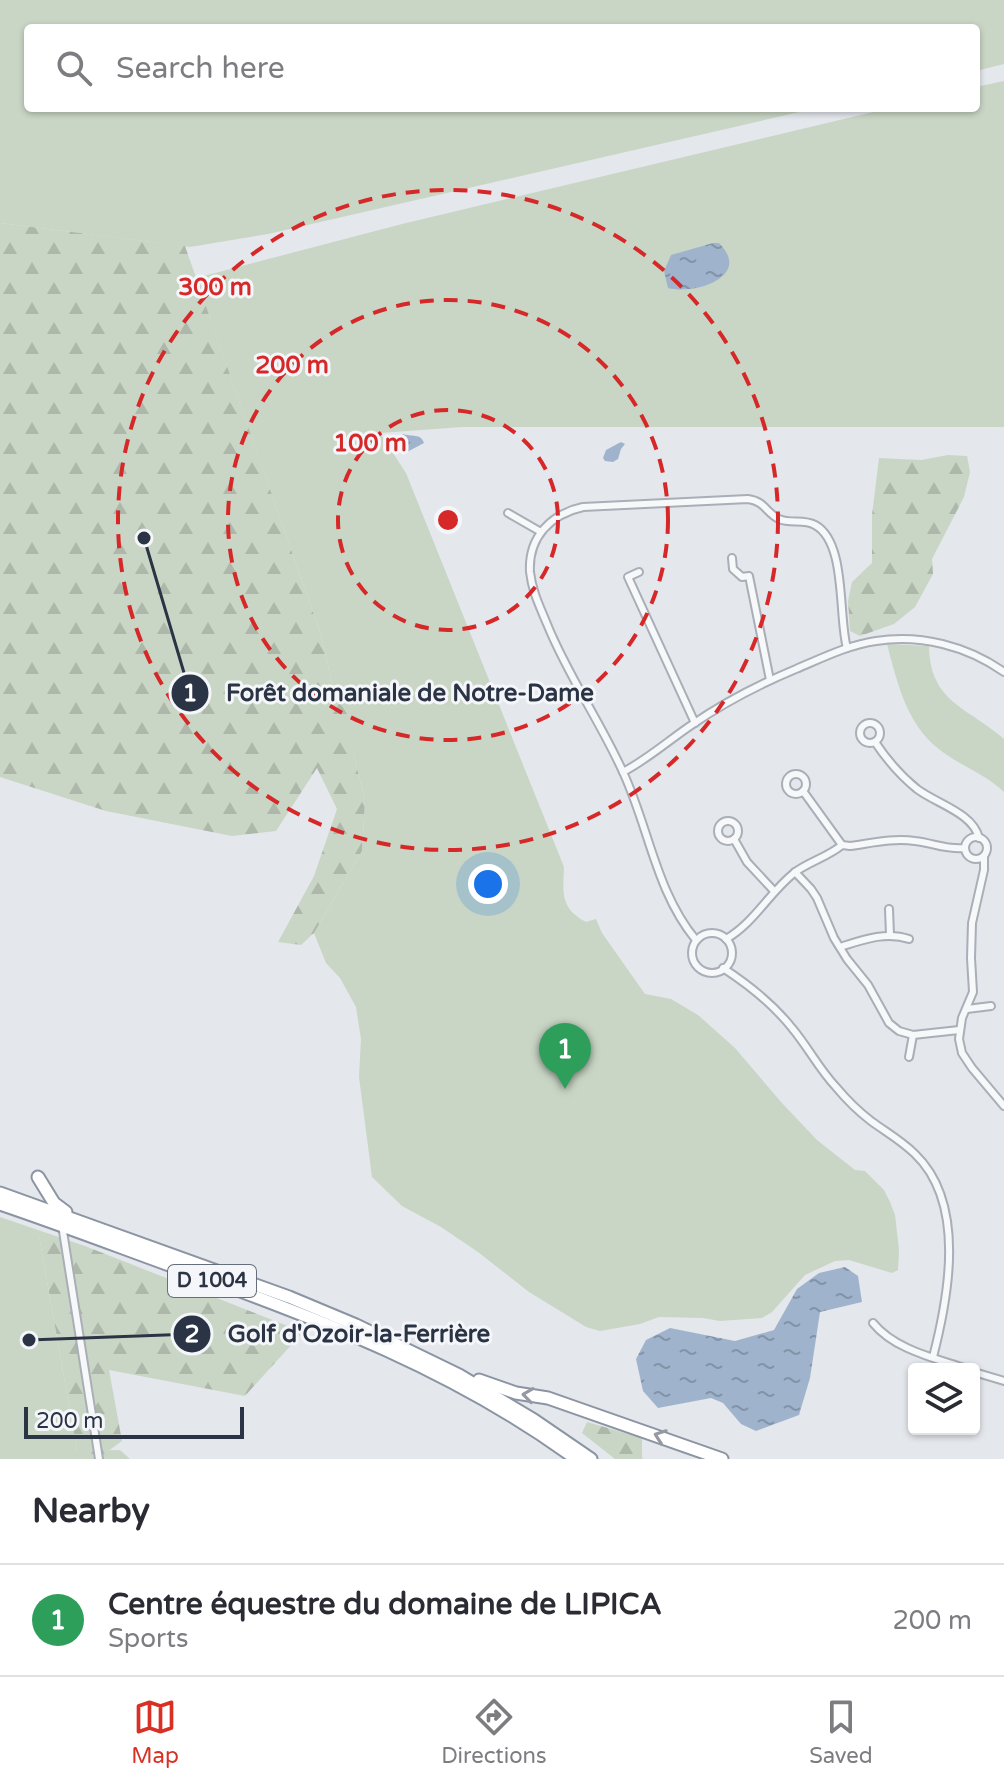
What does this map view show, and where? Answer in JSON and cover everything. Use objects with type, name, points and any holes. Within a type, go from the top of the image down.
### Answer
[{"type":"highway","points":[[38,1177],[54,1203],[76,1220]]},
{"type":"highway","name":"D 1004","points":[[0,1193],[289,1297],[356,1325],[459,1375],[591,1459]]},
{"type":"highway","name":"D 1004","points":[[0,1204],[369,1341],[474,1394],[576,1459]]},
{"type":"highway","points":[[459,1375],[516,1393],[548,1398],[722,1459]]},
{"type":"street","points":[[696,940],[673,906],[623,772],[563,660],[536,600],[531,558],[541,532],[562,513],[583,507],[757,500],[777,518],[810,523],[828,536],[838,568],[847,648]]},
{"type":"street","points":[[508,513],[541,532]]},
{"type":"street","points":[[732,558],[733,569],[742,577],[749,576],[770,680]]},
{"type":"street","points":[[639,572],[628,577],[695,723]]},
{"type":"street","points":[[623,772],[695,723],[770,680],[847,648],[902,638],[937,642],[974,655],[1004,672]]},
{"type":"street","points":[[875,742],[892,765],[915,787],[972,823],[987,846],[972,923],[973,992],[959,1030],[962,1053],[1004,1106]]},
{"type":"street","points":[[803,791],[842,845]]},
{"type":"street","points":[[726,939],[736,933],[795,872],[842,845],[901,840],[951,850],[965,848],[970,840],[979,838]]},
{"type":"street","points":[[734,839],[747,862],[774,891]]},
{"type":"street","points":[[965,848],[970,858],[984,856]]},
{"type":"street","points":[[795,872],[817,898],[840,947],[868,985],[889,1023],[899,1031],[913,1035],[959,1030]]},
{"type":"street","points":[[889,909],[890,935]]},
{"type":"street","points":[[708,933],[726,939],[732,951],[728,964],[712,972],[701,969],[692,953],[696,940],[708,933]]},
{"type":"street","points":[[840,947],[890,935],[909,939]]},
{"type":"street","points":[[723,968],[764,998],[795,1031],[848,1100],[911,1150],[935,1179],[945,1206],[949,1232],[945,1296],[933,1357]]},
{"type":"street","points":[[967,1009],[991,1006]]},
{"type":"street","points":[[909,1057],[913,1035]]},
{"type":"street","points":[[62,1225],[99,1459]]},
{"type":"street","points":[[873,1323],[893,1342],[950,1363]]},
{"type":"street","points":[[980,1374],[1004,1381]]},
{"type":"green space","points":[[0,0],[1004,0],[1004,64],[980,70],[980,24],[24,24],[24,112],[800,112],[268,234],[190,247],[0,223]]},
{"type":"green space","points":[[1004,81],[1004,427],[462,427],[380,433],[406,473],[564,867],[567,905],[586,922],[596,919],[602,933],[645,994],[671,999],[698,1015],[735,1048],[817,1140],[855,1170],[865,1171],[884,1190],[895,1215],[898,1270],[892,1273],[849,1260],[835,1261],[805,1275],[772,1312],[762,1318],[720,1321],[659,1317],[640,1324],[600,1331],[586,1327],[529,1292],[441,1227],[402,1206],[372,1177],[359,1077],[361,1039],[356,1007],[340,978],[326,963],[314,933],[362,851],[365,801],[354,755],[354,721],[335,697],[321,635],[196,278],[402,224],[873,112],[980,112],[980,86]]},
{"type":"green space","points":[[0,223],[185,246],[321,635],[335,697],[354,721],[354,755],[365,801],[362,851],[314,933],[301,945],[278,942],[314,876],[337,809],[317,768],[276,831],[232,836],[106,811],[0,777]]},
{"type":"green space","points":[[948,455],[967,456],[970,472],[964,497],[932,559],[933,574],[915,607],[894,624],[860,636],[850,631],[848,601],[852,582],[872,563],[872,515],[879,458],[921,460]]},
{"type":"green space","points":[[887,644],[929,646],[931,665],[944,692],[1004,739],[1004,792],[947,755],[923,733],[906,706]]},
{"type":"green space","points":[[0,1217],[38,1230],[77,1451],[120,1450],[130,1459],[0,1459]]},
{"type":"green space","points":[[38,1230],[303,1332],[245,1396],[109,1370],[122,1441],[97,1459],[89,1459],[77,1451]]},
{"type":"green space","points":[[587,1422],[642,1438],[643,1459],[615,1459],[582,1433]]},
{"type":"water","points":[[719,243],[728,255],[729,265],[725,274],[705,286],[668,288],[664,271],[671,255]]},
{"type":"water","points":[[403,434],[418,437],[424,443],[405,453],[396,445]]},
{"type":"water","points":[[621,442],[625,444],[618,459],[605,461],[606,450]]},
{"type":"water","points":[[845,1267],[858,1276],[862,1302],[820,1312],[810,1378],[799,1415],[756,1431],[741,1424],[723,1403],[711,1398],[658,1408],[643,1391],[636,1359],[646,1340],[670,1328],[735,1341],[774,1330],[797,1289],[819,1273]]},
{"type":"place","name":"Forêt domaniale de Notre-Dame","points":[[144,538]]},
{"type":"place","name":"Centre équestre du domaine de LIPICA","points":[[565,1089]]},
{"type":"place","name":"Golf d'Ozoir-la-Ferrière","points":[[29,1340]]}]
